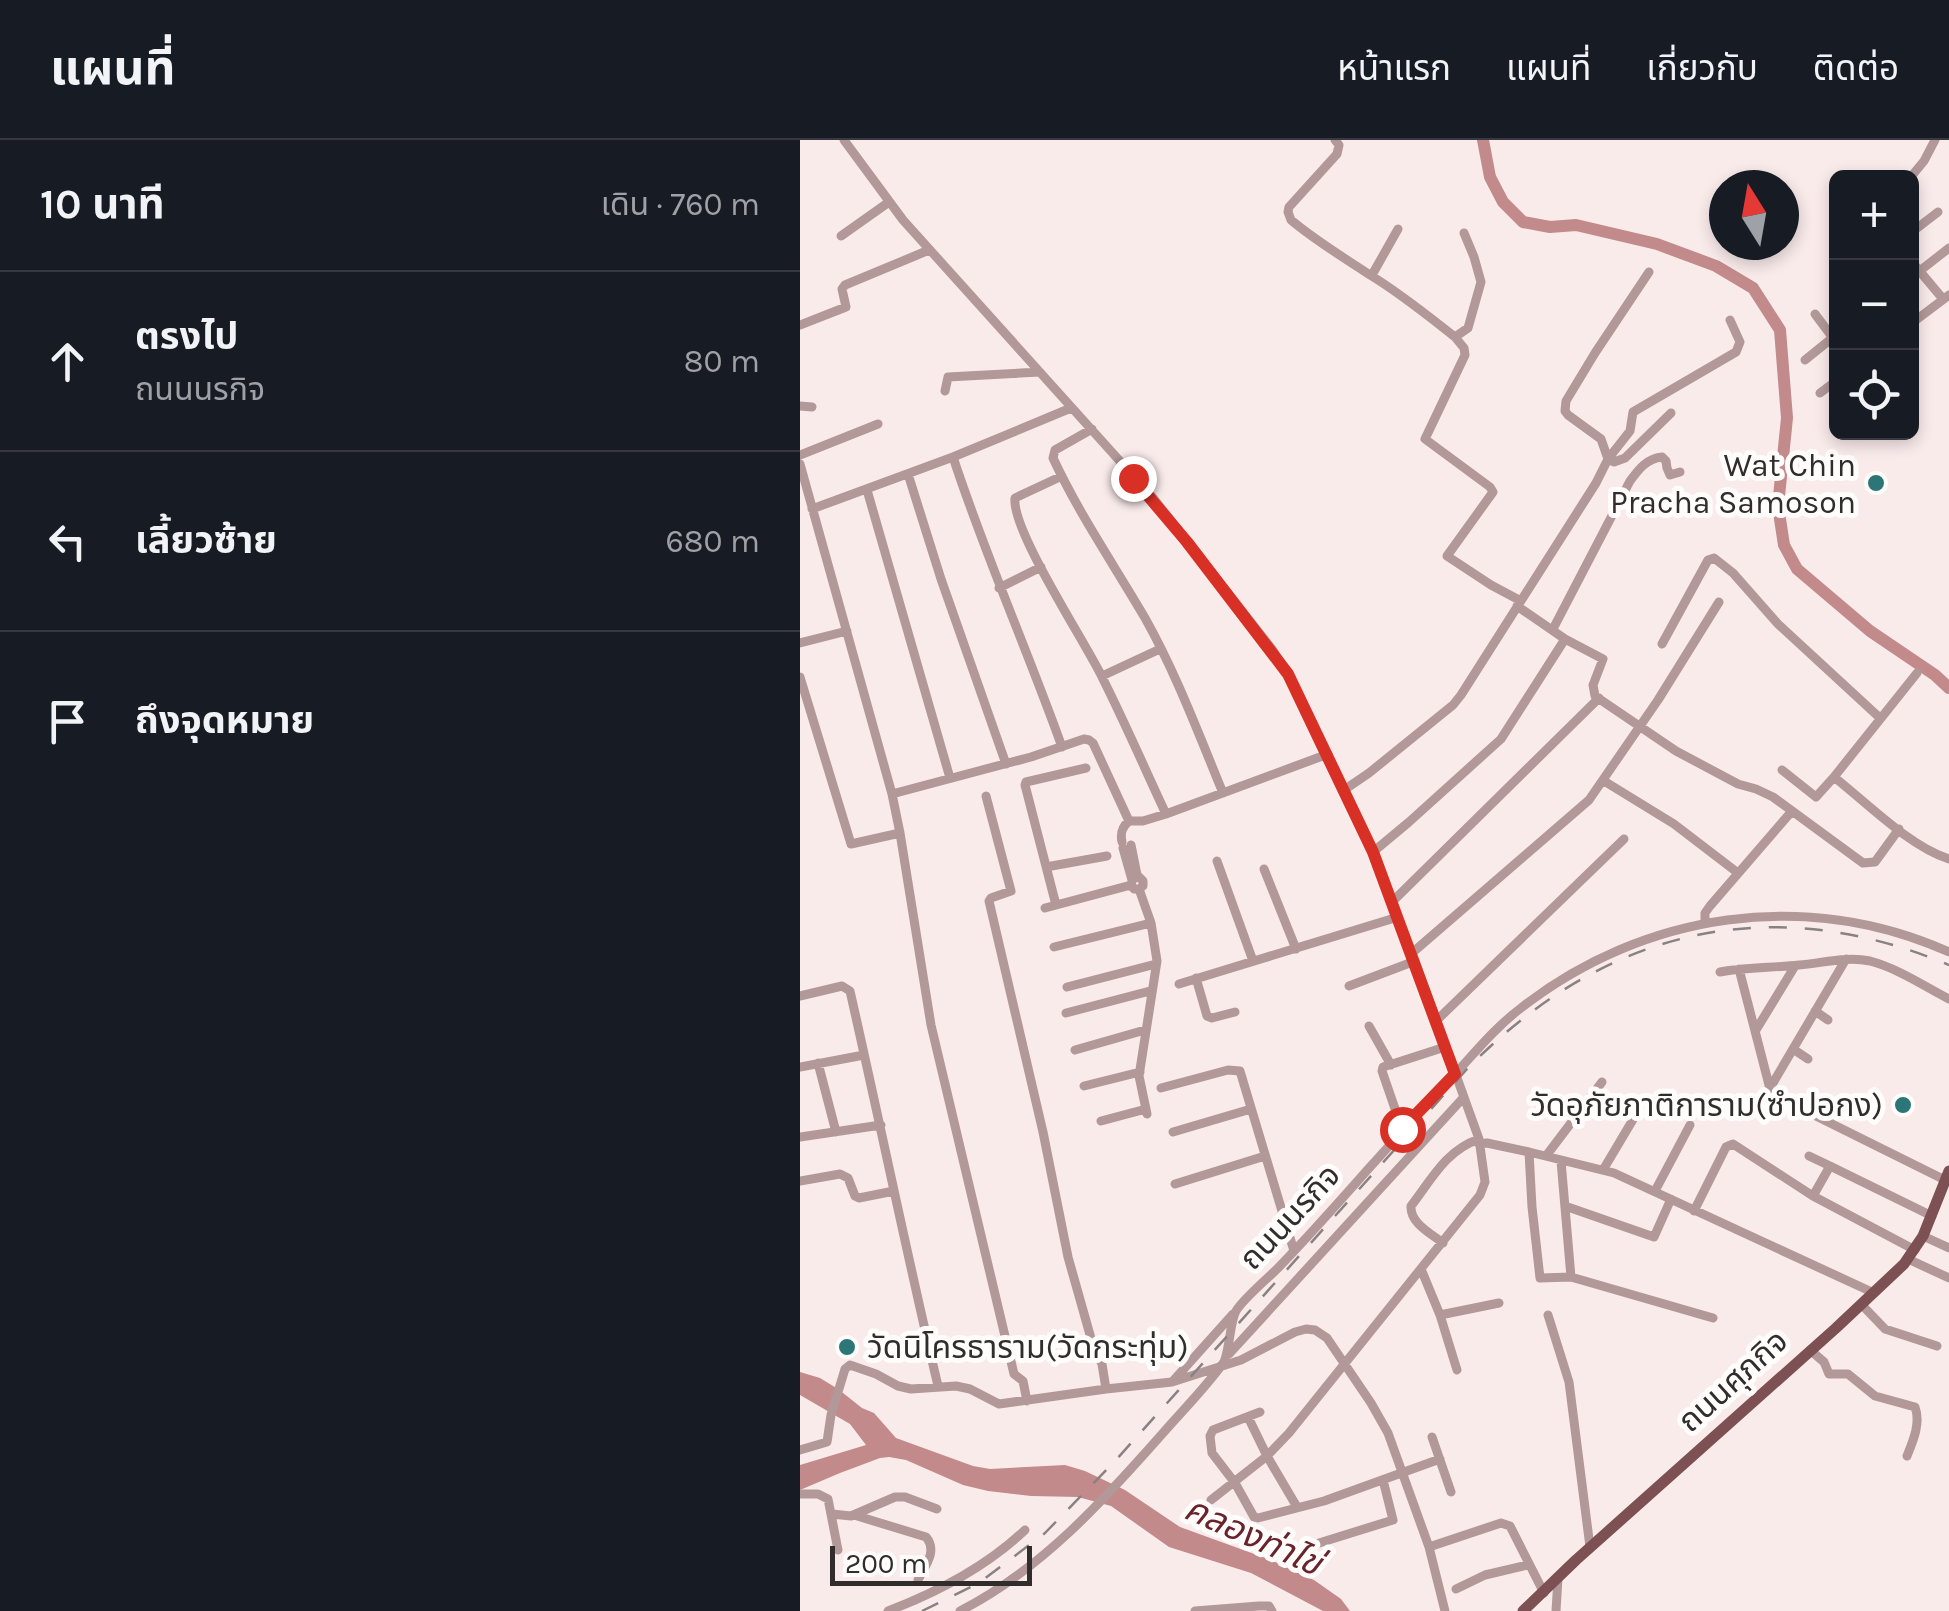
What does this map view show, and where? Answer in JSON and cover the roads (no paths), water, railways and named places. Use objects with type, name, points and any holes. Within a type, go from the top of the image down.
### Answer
[{"type":"main road","name":"ถนนศุภกิจ","points":[[1523,1611],[1911,1255],[1923,1236],[1947,1176]]},
{"type":"street","points":[[844,140],[929,250],[1154,500],[1288,674],[1373,852],[1479,1142],[1484,1189],[1289,1433],[1267,1456],[1211,1500]]},
{"type":"street","points":[[1335,140],[1340,146],[1337,154],[1289,207],[1291,220],[1342,259],[1372,275],[1464,348],[1465,355],[1425,439],[1493,492],[1447,556],[1565,639],[1604,659],[1593,689],[1596,696],[1676,751],[1738,784],[1764,792],[1863,862],[1875,862],[1898,829]]},
{"type":"street","points":[[1917,170],[1935,140]]},
{"type":"street","points":[[840,236],[889,202]]},
{"type":"street","points":[[1919,227],[1938,212]]},
{"type":"street","points":[[1372,275],[1398,229]]},
{"type":"street","points":[[1454,337],[1468,328],[1481,282],[1464,234]]},
{"type":"street","points":[[1919,271],[1949,248]]},
{"type":"street","points":[[800,325],[846,307],[842,288],[845,284],[929,250]]},
{"type":"street","points":[[1608,460],[1601,439],[1568,415],[1565,408],[1595,353],[1649,272]]},
{"type":"street","points":[[1919,277],[1946,297],[1919,318]]},
{"type":"street","points":[[1816,314],[1829,329]]},
{"type":"street","points":[[1344,790],[1453,705],[1630,431],[1633,412],[1740,348],[1730,320]]},
{"type":"street","points":[[1805,360],[1829,341]]},
{"type":"street","points":[[945,391],[948,377],[1040,372]]},
{"type":"street","points":[[1820,393],[1829,386]]},
{"type":"street","points":[[800,406],[812,408]]},
{"type":"street","points":[[812,508],[953,457],[1072,408]]},
{"type":"street","points":[[1608,460],[1625,458],[1671,413]]},
{"type":"street","points":[[800,455],[878,424]]},
{"type":"street","points":[[1092,429],[1053,454],[1145,619],[1223,793]]},
{"type":"street","points":[[953,457],[999,588],[1062,746]]},
{"type":"street","points":[[1553,629],[1639,469],[1662,457],[1670,475],[1680,472]]},
{"type":"street","points":[[800,464],[892,794],[931,1025],[1014,1374],[1023,1382],[1027,1401]]},
{"type":"street","points":[[908,474],[1006,764]]},
{"type":"street","points":[[1062,476],[1015,498],[1016,514],[1102,676],[1166,814]]},
{"type":"street","points":[[866,490],[950,778]]},
{"type":"street","points":[[1662,644],[1708,560],[1717,559],[1778,624],[1880,718]]},
{"type":"street","points":[[999,588],[1041,567]]},
{"type":"street","points":[[1349,986],[1413,957],[1589,800],[1719,602]]},
{"type":"street","points":[[800,643],[847,631]]},
{"type":"street","points":[[1373,852],[1501,740],[1565,639]]},
{"type":"street","points":[[1102,676],[1160,649]]},
{"type":"street","points":[[1782,770],[1820,801],[1834,777],[1917,673]]},
{"type":"street","points":[[800,678],[849,842],[855,844],[900,832]]},
{"type":"street","points":[[1392,902],[1599,698]]},
{"type":"street","points":[[892,794],[1084,740],[1094,743],[1126,824],[1126,844],[1135,883],[1151,924],[1156,964],[1140,1072],[1146,1112],[1101,1121]]},
{"type":"street","points":[[1126,824],[1166,814],[1328,754]]},
{"type":"street","points":[[1086,768],[1026,782],[1051,906],[1135,883]]},
{"type":"street","points":[[1834,777],[1898,829],[1949,859]]},
{"type":"street","points":[[1604,781],[1674,824],[1738,874]]},
{"type":"street","points":[[986,796],[1011,891],[989,901],[1068,1257],[1106,1388]]},
{"type":"street","points":[[1705,923],[1705,913],[1792,811]]},
{"type":"street","points":[[1436,1021],[1624,839]]},
{"type":"street","points":[[1046,868],[1107,856]]},
{"type":"street","points":[[1218,861],[1253,962]]},
{"type":"street","points":[[1264,868],[1296,948]]},
{"type":"street","name":"ถนนนรกิจ","points":[[960,1611],[1019,1575],[1123,1478],[1222,1367],[1235,1312],[1402,1129],[1521,1008],[1581,968],[1612,951],[1705,923],[1800,916],[1890,930],[1949,952]]},
{"type":"street","points":[[1178,984],[1398,917]]},
{"type":"street","points":[[1054,948],[1151,924]]},
{"type":"street","points":[[1770,1088],[1846,959]]},
{"type":"street","points":[[1720,972],[1865,960],[1949,999]]},
{"type":"street","points":[[1066,986],[1156,964]]},
{"type":"street","points":[[1756,1030],[1795,966]]},
{"type":"street","points":[[1739,968],[1776,1112]]},
{"type":"street","points":[[1196,978],[1207,1016],[1235,1012]]},
{"type":"street","points":[[800,996],[842,986],[850,991],[938,1386]]},
{"type":"street","points":[[1066,1013],[1150,992]]},
{"type":"street","points":[[1815,1011],[1828,1020]]},
{"type":"street","points":[[1369,1026],[1391,1065]]},
{"type":"street","points":[[1076,1050],[1145,1030]]},
{"type":"street","points":[[1402,1129],[1383,1067],[1445,1047]]},
{"type":"street","points":[[1793,1049],[1808,1059]]},
{"type":"street","points":[[800,1067],[864,1055]]},
{"type":"street","points":[[818,1063],[836,1132]]},
{"type":"street","points":[[1161,1088],[1228,1070],[1240,1071],[1294,1251]]},
{"type":"street","points":[[1084,1086],[1140,1072]]},
{"type":"street","points":[[1546,1156],[1602,1082]]},
{"type":"street","points":[[1227,1356],[1464,1097]]},
{"type":"street","points":[[1602,1170],[1644,1101]]},
{"type":"street","points":[[1173,1132],[1250,1109]]},
{"type":"street","points":[[1816,1116],[1947,1176]]},
{"type":"street","points":[[800,1137],[880,1125]]},
{"type":"street","points":[[1655,1191],[1690,1125]]},
{"type":"street","points":[[1443,1243],[1416,1222],[1410,1206],[1450,1154],[1462,1145],[1479,1142],[1602,1170],[1874,1292]]},
{"type":"street","points":[[1694,1211],[1730,1144],[1949,1278]]},
{"type":"street","points":[[1529,1152],[1540,1278],[1572,1277],[1713,1318]]},
{"type":"street","points":[[1175,1184],[1265,1156]]},
{"type":"street","points":[[1809,1156],[1932,1216]]},
{"type":"street","points":[[1562,1161],[1572,1277]]},
{"type":"street","points":[[1813,1196],[1830,1166]]},
{"type":"street","points":[[800,1182],[840,1174],[848,1178],[852,1193],[859,1198],[894,1191]]},
{"type":"street","points":[[1565,1206],[1654,1237],[1672,1199]]},
{"type":"street","points":[[1923,1236],[1949,1248]]},
{"type":"street","points":[[1421,1270],[1457,1370]]},
{"type":"street","points":[[1440,1315],[1500,1303]]},
{"type":"street","points":[[1862,1304],[1885,1329],[1937,1346]]},
{"type":"street","points":[[1172,1382],[1235,1312]]},
{"type":"street","points":[[1548,1316],[1569,1382],[1590,1547]]},
{"type":"street","points":[[800,1450],[825,1444],[850,1366],[898,1386],[956,1386],[999,1404],[1172,1382],[1241,1360],[1306,1328],[1316,1330],[1327,1338],[1388,1433],[1429,1548],[1445,1611]]},
{"type":"street","points":[[1810,1350],[1824,1362],[1829,1374],[1848,1374],[1870,1393],[1915,1407],[1917,1425],[1907,1456]]},
{"type":"street","points":[[1260,1412],[1213,1430],[1210,1436],[1212,1453],[1254,1517],[1324,1502],[1440,1460]]},
{"type":"street","points":[[1248,1417],[1297,1507]]},
{"type":"street","points":[[1432,1437],[1451,1492]]},
{"type":"street","points":[[1319,1543],[1393,1520],[1383,1480]]},
{"type":"street","points":[[801,1491],[828,1499],[838,1550]]},
{"type":"street","points":[[854,1514],[895,1498],[938,1510]]},
{"type":"street","points":[[832,1514],[854,1514],[926,1537],[932,1551],[918,1580]]},
{"type":"street","points":[[1429,1548],[1506,1524],[1544,1593]]},
{"type":"street","points":[[888,1611],[964,1576],[997,1555],[1025,1530]]},
{"type":"street","points":[[1456,1589],[1485,1575],[1528,1565]]},
{"type":"street","points":[[1556,1611],[1558,1578]]},
{"type":"street","points":[[1195,1611],[1269,1606],[1272,1611]]},
{"type":"waterway","points":[[1483,140],[1490,177],[1503,202],[1523,222],[1550,227],[1576,225],[1657,244],[1716,266],[1753,288],[1780,330],[1787,418],[1778,506],[1784,545],[1797,569],[1870,631],[1949,688]]},
{"type":"railway","points":[[922,1611],[979,1583],[1045,1533],[1115,1461],[1467,1069],[1519,1022],[1574,983],[1632,955],[1691,936],[1753,928],[1816,930],[1882,942],[1949,965]]},
{"type":"place","name":"Wat Chin Pracha Samoson","points":[[1876,483]]},
{"type":"place","name":"วัดอุภัยภาติการาม(ซำปอกง)","points":[[1903,1105]]},
{"type":"place","name":"วัดนิโครธาราม(วัดกระทุ่ม)","points":[[847,1347]]},
{"type":"water label","name":"คลองท่าไข่","points":[[1253,1536]]}]
